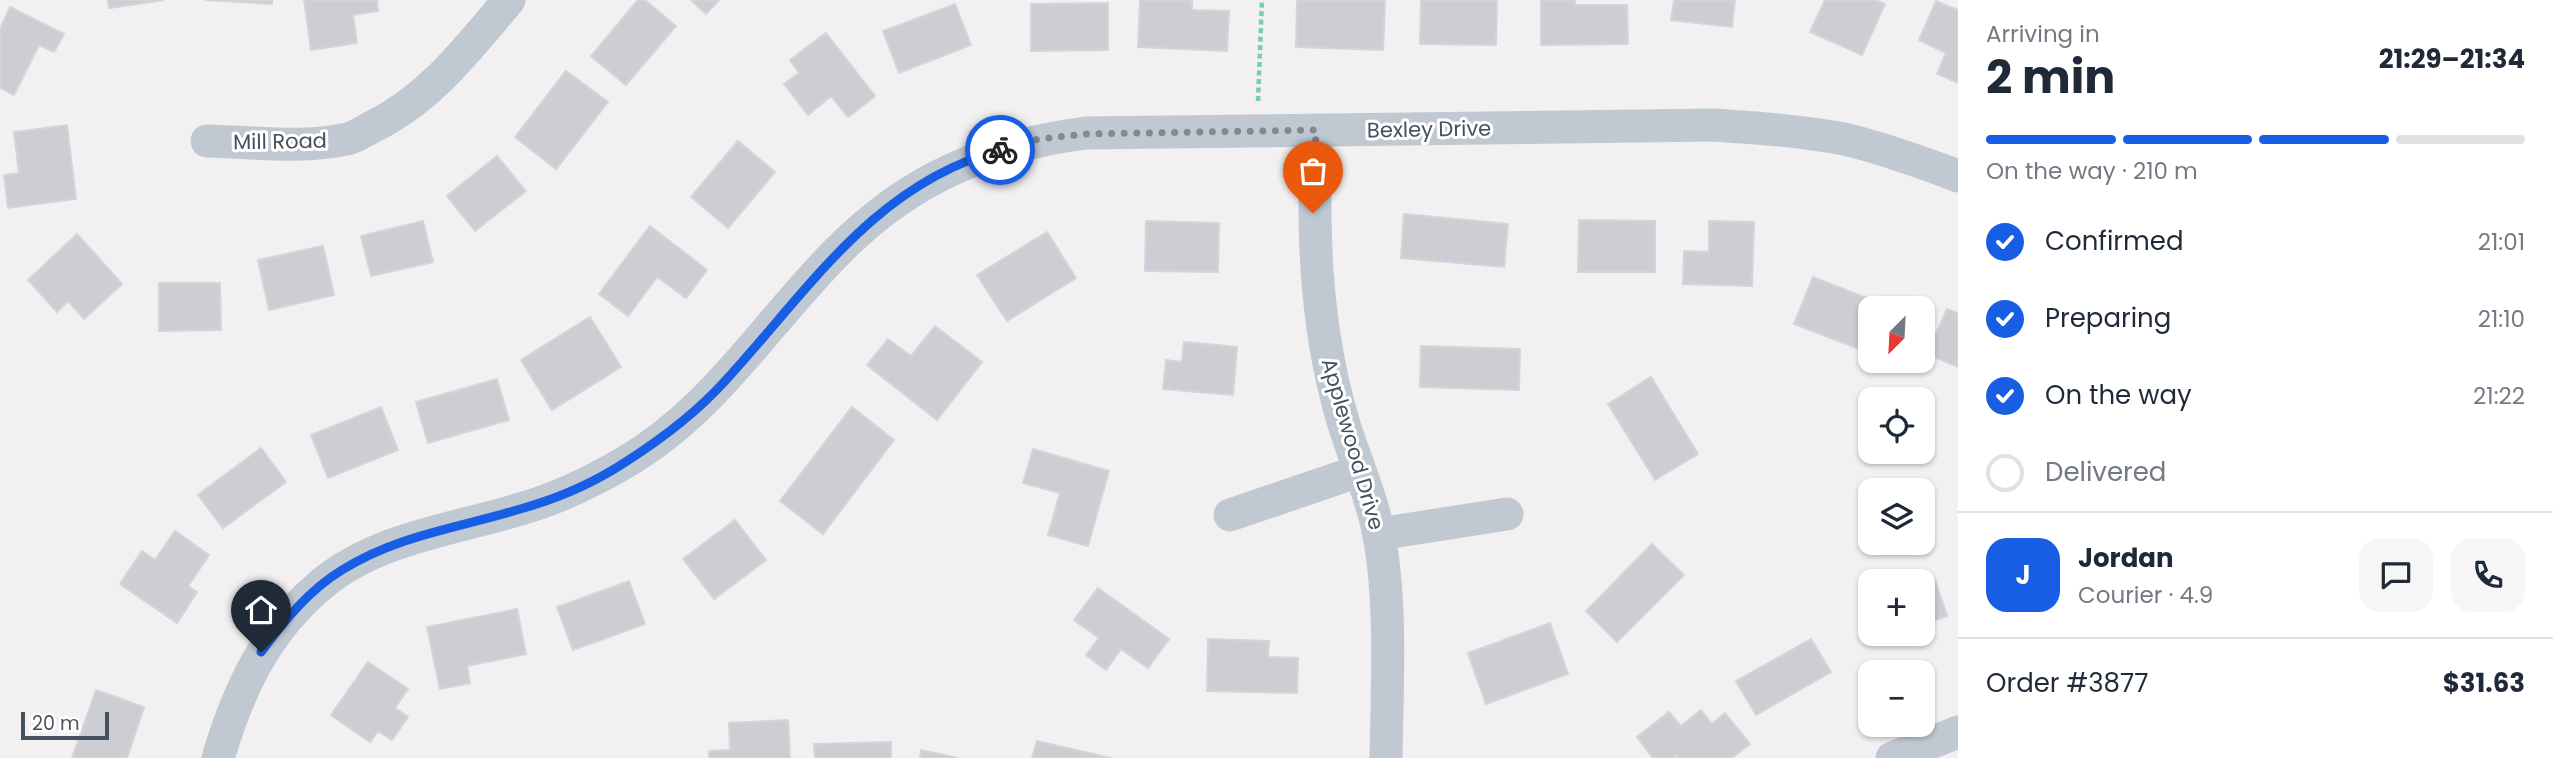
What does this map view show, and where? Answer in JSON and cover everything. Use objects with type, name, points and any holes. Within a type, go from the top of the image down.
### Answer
[{"type":"street","name":"Mill Road","points":[[207,141],[311,144],[349,138],[389,119],[426,93],[509,0]]},
{"type":"street","name":"Bexley Drive","points":[[218,758],[249,673],[261,652],[289,615],[323,583],[342,569],[384,548],[527,507],[567,492],[624,463],[677,426],[724,382],[838,250],[872,219],[910,191],[961,164],[994,151],[1039,139],[1086,134],[1714,125],[1780,129],[1845,140],[1908,157],[1958,176]]},
{"type":"street","name":"Applewood Drive","points":[[1316,130],[1313,213],[1316,281],[1325,348],[1341,414],[1379,534],[1385,582],[1385,758]]},
{"type":"street","points":[[1230,515],[1359,471]]},
{"type":"street","points":[[1379,534],[1507,514]]},
{"type":"street","points":[[1892,758],[1958,732]]},
{"type":"path","points":[[1258,109],[1262,0]]},
{"type":"building","points":[[108,0],[164,0],[109,8]]},
{"type":"building","points":[[205,0],[272,0],[272,4]]},
{"type":"building","points":[[304,0],[377,0],[378,11],[353,15],[357,43],[311,50]]},
{"type":"building","points":[[638,0],[645,0],[676,26],[626,85],[591,56]]},
{"type":"building","points":[[691,0],[719,0],[706,14]]},
{"type":"building","points":[[1140,0],[1192,0],[1192,10],[1229,11],[1227,51],[1138,47]]},
{"type":"building","points":[[1297,0],[1385,0],[1383,50],[1296,47]]},
{"type":"building","points":[[1421,0],[1497,0],[1496,45],[1420,44]]},
{"type":"building","points":[[1541,0],[1575,0],[1575,5],[1627,5],[1628,44],[1541,45]]},
{"type":"building","points":[[1674,0],[1735,0],[1732,27],[1671,20]]},
{"type":"building","points":[[1825,0],[1875,0],[1885,4],[1862,55],[1810,32]]},
{"type":"building","points":[[1936,1],[1958,10],[1958,83],[1937,74],[1946,53],[1919,40]]},
{"type":"building","points":[[1108,3],[1108,50],[1031,51],[1031,4]]},
{"type":"building","points":[[955,4],[971,45],[899,73],[883,31]]},
{"type":"building","points":[[10,7],[64,34],[54,52],[39,45],[14,95],[0,88],[0,29]]},
{"type":"building","points":[[826,33],[875,96],[848,117],[831,96],[808,115],[784,84],[799,73],[790,60]]},
{"type":"building","points":[[566,71],[608,102],[556,169],[515,137]]},
{"type":"building","points":[[67,125],[76,199],[8,208],[4,175],[19,173],[14,132]]},
{"type":"building","points":[[738,141],[775,172],[728,228],[691,197]]},
{"type":"building","points":[[497,156],[526,191],[475,231],[447,196]]},
{"type":"building","points":[[1404,214],[1508,224],[1504,267],[1401,258]]},
{"type":"building","points":[[1579,220],[1655,221],[1655,272],[1578,272]]},
{"type":"building","points":[[423,221],[433,262],[371,276],[361,236]]},
{"type":"building","points":[[1146,221],[1219,223],[1218,272],[1145,271]]},
{"type":"building","points":[[1709,221],[1754,222],[1752,286],[1683,284],[1684,251],[1709,252]]},
{"type":"building","points":[[650,226],[707,270],[686,298],[657,277],[628,316],[599,294]]},
{"type":"building","points":[[1047,232],[1076,278],[1007,321],[977,275]]},
{"type":"building","points":[[77,234],[122,284],[84,319],[68,301],[57,312],[28,280]]},
{"type":"building","points":[[323,246],[334,295],[269,310],[258,260]]},
{"type":"building","points":[[1813,277],[1862,296],[1858,296],[1858,349],[1794,324]]},
{"type":"building","points":[[159,283],[220,283],[221,330],[159,331]]},
{"type":"building","points":[[1947,309],[1958,313],[1958,367],[1936,358],[1936,334]]},
{"type":"building","points":[[590,317],[621,367],[552,410],[521,360]]},
{"type":"building","points":[[935,326],[982,362],[937,420],[867,365],[888,339],[911,356]]},
{"type":"building","points":[[1184,342],[1237,347],[1233,395],[1163,389],[1166,360],[1182,362]]},
{"type":"building","points":[[1421,346],[1520,349],[1519,390],[1420,387]]},
{"type":"building","points":[[1651,377],[1698,454],[1655,480],[1608,404]]},
{"type":"building","points":[[497,379],[509,420],[428,443],[416,402]]},
{"type":"building","points":[[381,407],[398,450],[328,478],[311,435]]},
{"type":"building","points":[[852,407],[894,440],[823,534],[780,501]]},
{"type":"building","points":[[261,448],[286,482],[223,528],[198,495]]},
{"type":"building","points":[[1033,449],[1109,471],[1088,546],[1048,535],[1060,493],[1023,483]]},
{"type":"building","points":[[735,520],[766,560],[714,599],[683,559]]},
{"type":"building","points":[[175,531],[209,555],[188,586],[197,592],[177,623],[120,584],[142,551],[155,560]]},
{"type":"building","points":[[1652,544],[1684,575],[1617,642],[1586,611]]},
{"type":"building","points":[[1935,580],[1947,616],[1935,620]]},
{"type":"building","points":[[629,581],[645,624],[573,650],[557,607]]},
{"type":"building","points":[[1098,588],[1169,639],[1148,668],[1121,649],[1106,670],[1086,655],[1099,638],[1074,620]]},
{"type":"building","points":[[517,609],[526,654],[467,666],[470,683],[440,689],[427,627]]},
{"type":"building","points":[[1550,623],[1568,674],[1486,704],[1468,653]]},
{"type":"building","points":[[1208,639],[1269,641],[1268,657],[1298,658],[1297,693],[1207,691]]},
{"type":"building","points":[[1811,639],[1831,672],[1756,715],[1736,681]]},
{"type":"building","points":[[368,662],[408,689],[395,708],[408,717],[392,740],[378,731],[370,742],[331,715]]},
{"type":"building","points":[[96,690],[144,707],[127,758],[72,758]]},
{"type":"building","points":[[1701,710],[1712,724],[1725,713],[1750,744],[1732,758],[1679,758],[1677,755],[1674,758],[1653,758],[1637,737],[1669,712],[1681,726]]},
{"type":"building","points":[[788,720],[790,758],[709,758],[709,751],[730,750],[729,723]]},
{"type":"building","points":[[1037,741],[1111,758],[1032,758]]},
{"type":"building","points":[[891,742],[891,758],[815,758],[814,744]]},
{"type":"building","points":[[921,750],[958,758],[920,758]]},
{"type":"way so far","points":[[1000,150],[1039,139],[1086,134],[1316,130],[1313,213]]},
{"type":"route","points":[[261,652],[289,615],[342,569],[384,548],[527,507],[567,492],[624,463],[677,426],[724,382],[838,250],[872,219],[910,191],[951,169],[1000,150]]}]
